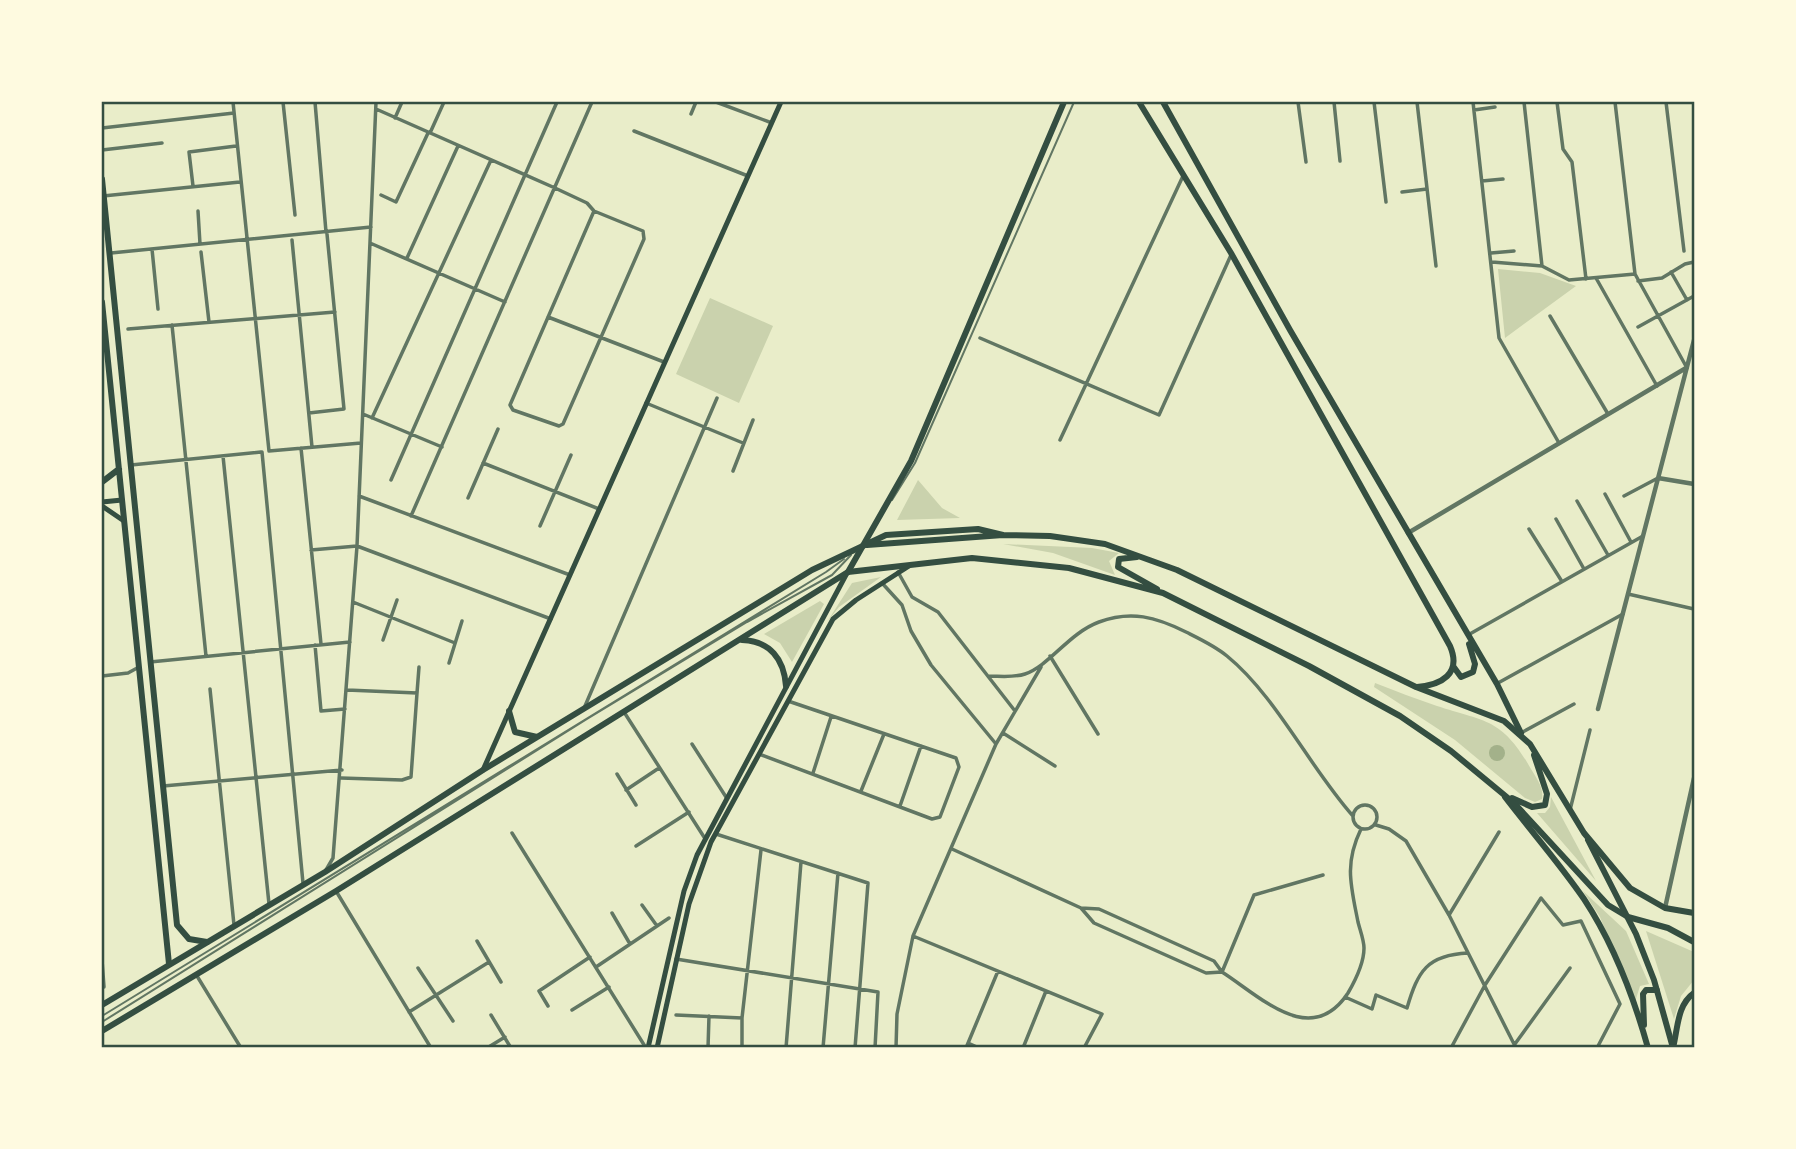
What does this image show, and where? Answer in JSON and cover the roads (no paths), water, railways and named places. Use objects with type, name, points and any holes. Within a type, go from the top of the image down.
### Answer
[{"type":"main road","points":[[483,770],[781,102]]},
{"type":"main road","points":[[657,1048],[692,892],[710,842],[751,750],[861,545],[911,461],[1064,102]]},
{"type":"main road","points":[[1139,102],[1231,253],[1394,548],[1428,603],[1450,646],[1457,675],[1465,677],[1474,668],[1474,656],[1462,628]]},
{"type":"main road","points":[[1163,102],[1290,330],[1497,684],[1521,733],[1584,833],[1628,917],[1657,990],[1673,1048]]},
{"type":"main road","points":[[102,179],[176,915],[184,936],[207,942]]},
{"type":"main road","points":[[102,302],[169,964]]},
{"type":"main road","points":[[102,482],[119,469]]},
{"type":"main road","points":[[102,504],[134,499]]},
{"type":"main road","points":[[102,504],[124,521]]},
{"type":"main road","points":[[102,1005],[325,872],[483,770],[776,590],[861,545],[1003,535],[1050,536],[1105,544],[1177,570],[1416,687],[1488,713],[1521,733]]},
{"type":"main road","points":[[1142,557],[1124,557],[1117,563],[1118,567],[1400,716],[1451,751],[1501,793],[1608,905],[1628,917],[1668,928],[1695,942]]},
{"type":"main road","points":[[102,1031],[336,891],[848,572],[915,562],[992,558],[1069,568],[1163,593]]},
{"type":"main road","points":[[647,1048],[684,891],[706,834],[759,754],[833,620],[915,562]]},
{"type":"main road","points":[[740,640],[758,640],[773,651],[785,671],[786,686]]},
{"type":"main road","points":[[139,667],[150,662]]},
{"type":"main road","points":[[1416,687],[1443,682],[1453,666]]},
{"type":"main road","points":[[509,711],[515,732],[537,737]]},
{"type":"main road","points":[[1501,793],[1532,807],[1545,805],[1547,794],[1530,744]]},
{"type":"main road","points":[[751,750],[759,754]]},
{"type":"main road","points":[[1501,793],[1584,900],[1608,947],[1648,1048]]},
{"type":"main road","points":[[1584,833],[1630,888],[1665,908],[1695,913]]},
{"type":"main road","points":[[706,834],[714,834]]},
{"type":"main road","points":[[706,834],[710,842]]},
{"type":"main road","points":[[668,958],[676,959]]},
{"type":"main road","points":[[1644,1034],[1643,994],[1646,990],[1657,990]]},
{"type":"main road","points":[[1673,1048],[1685,1000],[1695,993]]},
{"type":"street","points":[[233,102],[269,452]]},
{"type":"street","points":[[283,102],[295,215]]},
{"type":"street","points":[[309,413],[344,409],[315,102]]},
{"type":"street","points":[[325,872],[333,858],[342,770],[357,546],[376,102]]},
{"type":"street","points":[[395,118],[402,102]]},
{"type":"street","points":[[381,195],[396,202],[444,102]]},
{"type":"street","points":[[391,480],[558,102]]},
{"type":"street","points":[[411,516],[592,102]]},
{"type":"street","points":[[691,114],[696,102]]},
{"type":"street","points":[[716,102],[772,123]]},
{"type":"street","points":[[1298,102],[1306,162]]},
{"type":"street","points":[[1334,102],[1340,161]]},
{"type":"street","points":[[1374,102],[1386,202]]},
{"type":"street","points":[[1418,102],[1436,266]]},
{"type":"street","points":[[1473,102],[1499,338],[1559,443]]},
{"type":"street","points":[[1524,102],[1542,266]]},
{"type":"street","points":[[1557,102],[1563,149],[1572,162],[1586,279]]},
{"type":"street","points":[[1615,102],[1635,274],[1687,368]]},
{"type":"street","points":[[1666,102],[1684,251]]},
{"type":"street","points":[[1474,110],[1495,107]]},
{"type":"street","points":[[376,109],[555,188],[587,203],[594,211],[641,229],[644,239],[562,425],[513,410],[510,402],[594,211]]},
{"type":"street","points":[[102,128],[234,113]]},
{"type":"street","points":[[634,131],[748,176]]},
{"type":"street","points":[[102,150],[162,143]]},
{"type":"street","points":[[407,259],[458,145]]},
{"type":"street","points":[[193,186],[189,152],[237,146]]},
{"type":"street","points":[[372,418],[491,160]]},
{"type":"street","points":[[1059,440],[1183,174]]},
{"type":"street","points":[[1482,181],[1503,179]]},
{"type":"street","points":[[103,196],[240,182]]},
{"type":"street","points":[[1402,192],[1427,189]]},
{"type":"street","points":[[198,211],[201,244]]},
{"type":"street","points":[[109,253],[371,227]]},
{"type":"street","points":[[292,240],[312,447]]},
{"type":"street","points":[[370,243],[505,302]]},
{"type":"street","points":[[152,249],[158,309]]},
{"type":"street","points":[[1491,253],[1514,251]]},
{"type":"street","points":[[201,252],[209,322]]},
{"type":"street","points":[[980,338],[1159,415],[1231,253]]},
{"type":"street","points":[[1492,262],[1542,266],[1569,280],[1635,274]]},
{"type":"street","points":[[1638,281],[1662,278],[1695,262]]},
{"type":"street","points":[[1671,272],[1686,300]]},
{"type":"street","points":[[1596,278],[1657,386]]},
{"type":"street","points":[[1638,327],[1695,296]]},
{"type":"street","points":[[128,329],[335,312]]},
{"type":"street","points":[[548,317],[665,362]]},
{"type":"street","points":[[1550,317],[1609,414]]},
{"type":"street","points":[[172,326],[206,656]]},
{"type":"street","points":[[1598,709],[1695,340]]},
{"type":"street","points":[[1408,533],[1687,368]]},
{"type":"street","points":[[585,708],[717,398]]},
{"type":"street","points":[[646,403],[743,443]]},
{"type":"street","points":[[362,414],[442,447]]},
{"type":"street","points":[[733,471],[753,419]]},
{"type":"street","points":[[468,498],[498,429]]},
{"type":"street","points":[[131,465],[361,443]]},
{"type":"street","points":[[301,448],[311,550],[321,711],[345,709]]},
{"type":"street","points":[[262,452],[303,883]]},
{"type":"street","points":[[540,526],[572,455]]},
{"type":"street","points":[[223,456],[269,904]]},
{"type":"street","points":[[483,463],[599,509]]},
{"type":"street","points":[[1624,496],[1658,478],[1695,484]]},
{"type":"street","points":[[1605,494],[1631,542]]},
{"type":"street","points":[[359,496],[570,575]]},
{"type":"street","points":[[1577,501],[1608,555]]},
{"type":"street","points":[[1556,519],[1584,569]]},
{"type":"street","points":[[1529,528],[1562,581]]},
{"type":"street","points":[[1467,635],[1643,536]]},
{"type":"street","points":[[311,550],[357,546],[551,619]]},
{"type":"street","points":[[898,572],[912,597],[937,612],[1015,711]]},
{"type":"street","points":[[882,583],[902,605],[911,631],[931,665],[996,744]]},
{"type":"street","points":[[1628,594],[1695,610]]},
{"type":"street","points":[[383,640],[397,600]]},
{"type":"street","points":[[352,602],[455,643]]},
{"type":"street","points":[[1497,684],[1623,614]]},
{"type":"street","points":[[896,1048],[897,1014],[912,936],[996,744],[1042,665],[1050,656],[1081,631],[1119,616],[1144,615],[1164,621],[1215,647],[1251,680],[1353,816],[1355,824],[1361,829],[1376,825],[1389,829],[1406,841],[1450,915],[1514,1046],[1570,968]]},
{"type":"street","points":[[449,663],[462,621]]},
{"type":"street","points":[[150,662],[350,642]]},
{"type":"street","points":[[1050,656],[1098,734]]},
{"type":"street","points":[[988,676],[1025,674],[1042,665]]},
{"type":"street","points":[[102,676],[128,673],[139,667]]},
{"type":"street","points":[[341,778],[402,780],[411,777],[419,667]]},
{"type":"street","points":[[210,689],[234,925]]},
{"type":"street","points":[[347,690],[417,693]]},
{"type":"street","points":[[759,754],[937,820],[959,761],[787,701]]},
{"type":"street","points":[[1521,733],[1574,704]]},
{"type":"street","points":[[623,710],[659,768],[706,834]]},
{"type":"street","points":[[813,773],[831,717]]},
{"type":"street","points":[[1570,811],[1590,730]]},
{"type":"street","points":[[1003,733],[1055,766]]},
{"type":"street","points":[[861,791],[884,734]]},
{"type":"street","points":[[692,744],[729,799]]},
{"type":"street","points":[[900,806],[922,746]]},
{"type":"street","points":[[626,790],[659,768]]},
{"type":"street","points":[[163,786],[342,770]]},
{"type":"street","points":[[617,775],[636,805]]},
{"type":"street","points":[[1665,908],[1695,778]]},
{"type":"street","points":[[1353,816],[1356,809],[1367,805],[1377,812],[1376,825]]},
{"type":"street","points":[[636,846],[689,812]]},
{"type":"street","points":[[951,849],[1081,908],[1099,909],[1214,961],[1222,972],[1289,1016],[1306,1020],[1320,1019],[1345,997],[1356,980],[1364,949],[1348,876],[1355,842],[1361,829]]},
{"type":"street","points":[[1450,915],[1499,832]]},
{"type":"street","points":[[512,833],[647,1048]]},
{"type":"street","points":[[714,834],[868,883],[855,1048]]},
{"type":"street","points":[[742,1048],[742,1018],[761,850]]},
{"type":"street","points":[[786,1048],[802,862]]},
{"type":"street","points":[[823,1048],[838,873]]},
{"type":"street","points":[[1222,972],[1254,895],[1323,875]]},
{"type":"street","points":[[336,891],[431,1048]]},
{"type":"street","points":[[1451,1048],[1485,985],[1541,898],[1563,925],[1581,921],[1620,1004],[1597,1048]]},
{"type":"street","points":[[642,905],[657,926]]},
{"type":"street","points":[[1081,908],[1094,923],[1206,973],[1222,972]]},
{"type":"street","points":[[612,913],[630,944]]},
{"type":"street","points":[[596,967],[669,918]]},
{"type":"street","points":[[912,936],[1102,1014],[1084,1048]]},
{"type":"street","points":[[477,941],[501,982]]},
{"type":"street","points":[[1345,997],[1372,1009],[1376,995],[1407,1008],[1416,977],[1443,954],[1468,953]]},
{"type":"street","points":[[548,1006],[539,991],[590,957]]},
{"type":"street","points":[[676,959],[878,992],[875,1048]]},
{"type":"street","points":[[102,960],[104,987]]},
{"type":"street","points":[[409,1012],[489,962]]},
{"type":"street","points":[[418,968],[453,1021]]},
{"type":"street","points":[[979,1048],[967,1045],[998,971]]},
{"type":"street","points":[[196,974],[241,1048]]},
{"type":"street","points":[[572,1010],[609,987]]},
{"type":"street","points":[[1023,1048],[1046,991]]},
{"type":"street","points":[[491,1015],[510,1048]]},
{"type":"street","points":[[676,1015],[742,1018]]},
{"type":"street","points":[[708,1048],[709,1016]]},
{"type":"street","points":[[487,1048],[505,1037]]},
{"type":"lane","points":[[102,1022],[587,719],[747,622],[832,575],[861,545],[915,463],[1074,102]]},
{"type":"lane","points":[[102,1016],[826,572],[861,545]]},
{"type":"lane","points":[[832,575],[848,572]]}]
